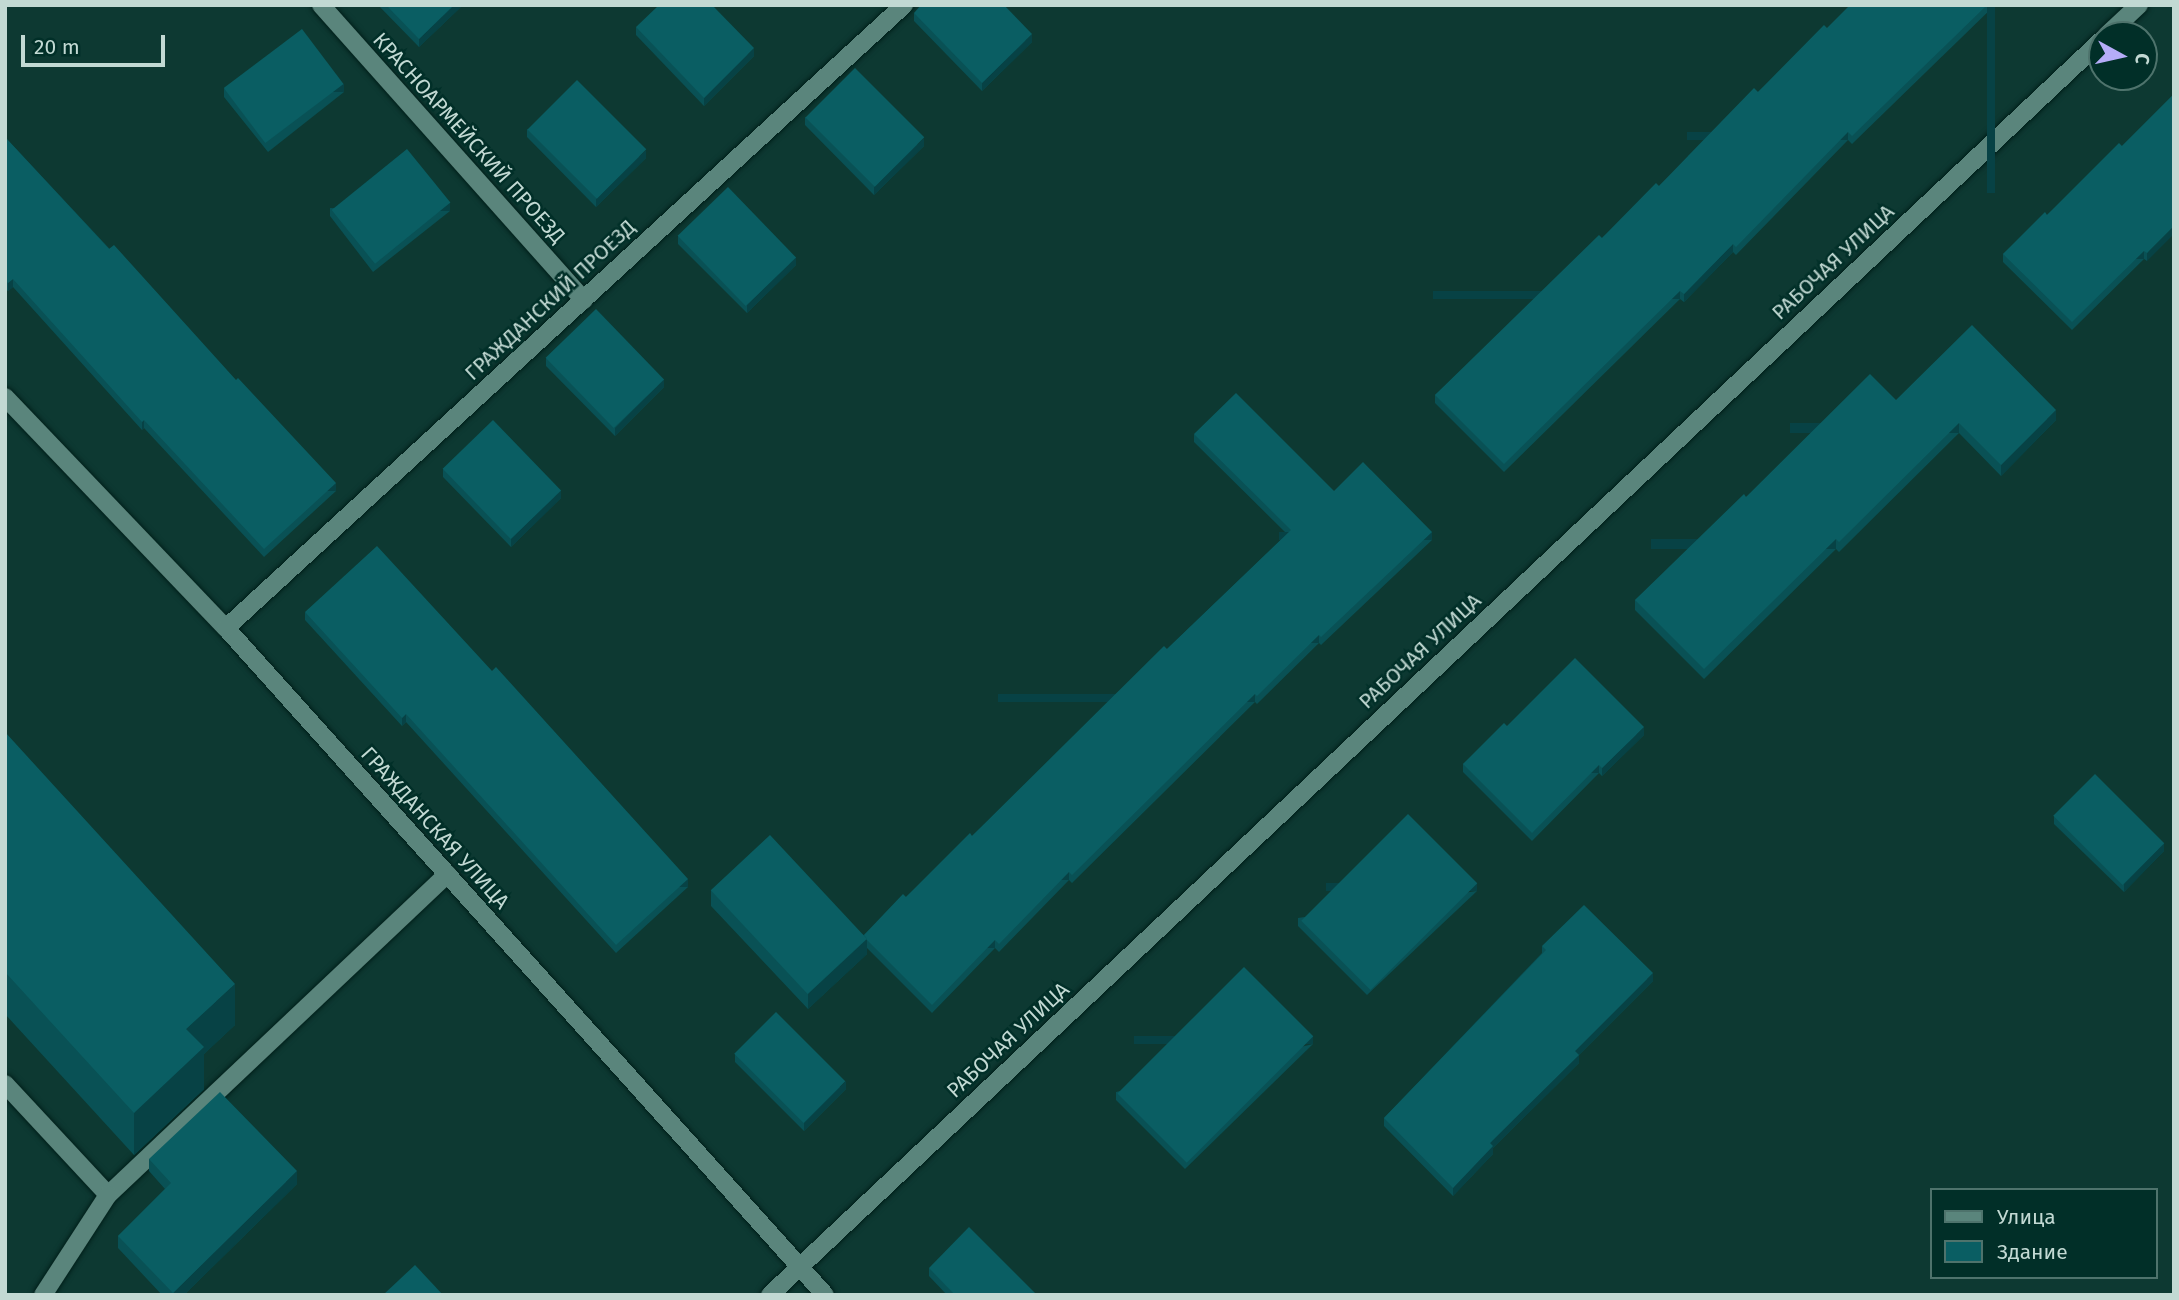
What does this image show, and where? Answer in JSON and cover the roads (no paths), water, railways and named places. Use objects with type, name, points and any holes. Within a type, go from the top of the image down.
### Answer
[{"type":"street","name":"КРАСНОАРМЕЙСКИЙ ПРОЕЗД","points":[[321,5],[584,300]]},
{"type":"street","name":"ГРАЖДАНСКИЙ ПРОЕЗД","points":[[226,628],[904,5]]},
{"type":"street","points":[[2122,21],[2139,5]]},
{"type":"street","name":"РАБОЧАЯ УЛИЦА","points":[[769,1295],[2088,53]]},
{"type":"street","name":"ГРАЖДАНСКАЯ УЛИЦА","points":[[5,397],[226,628],[825,1295]]},
{"type":"street","points":[[43,1295],[108,1195],[447,874]]},
{"type":"street","points":[[5,1084],[108,1195]]}]
